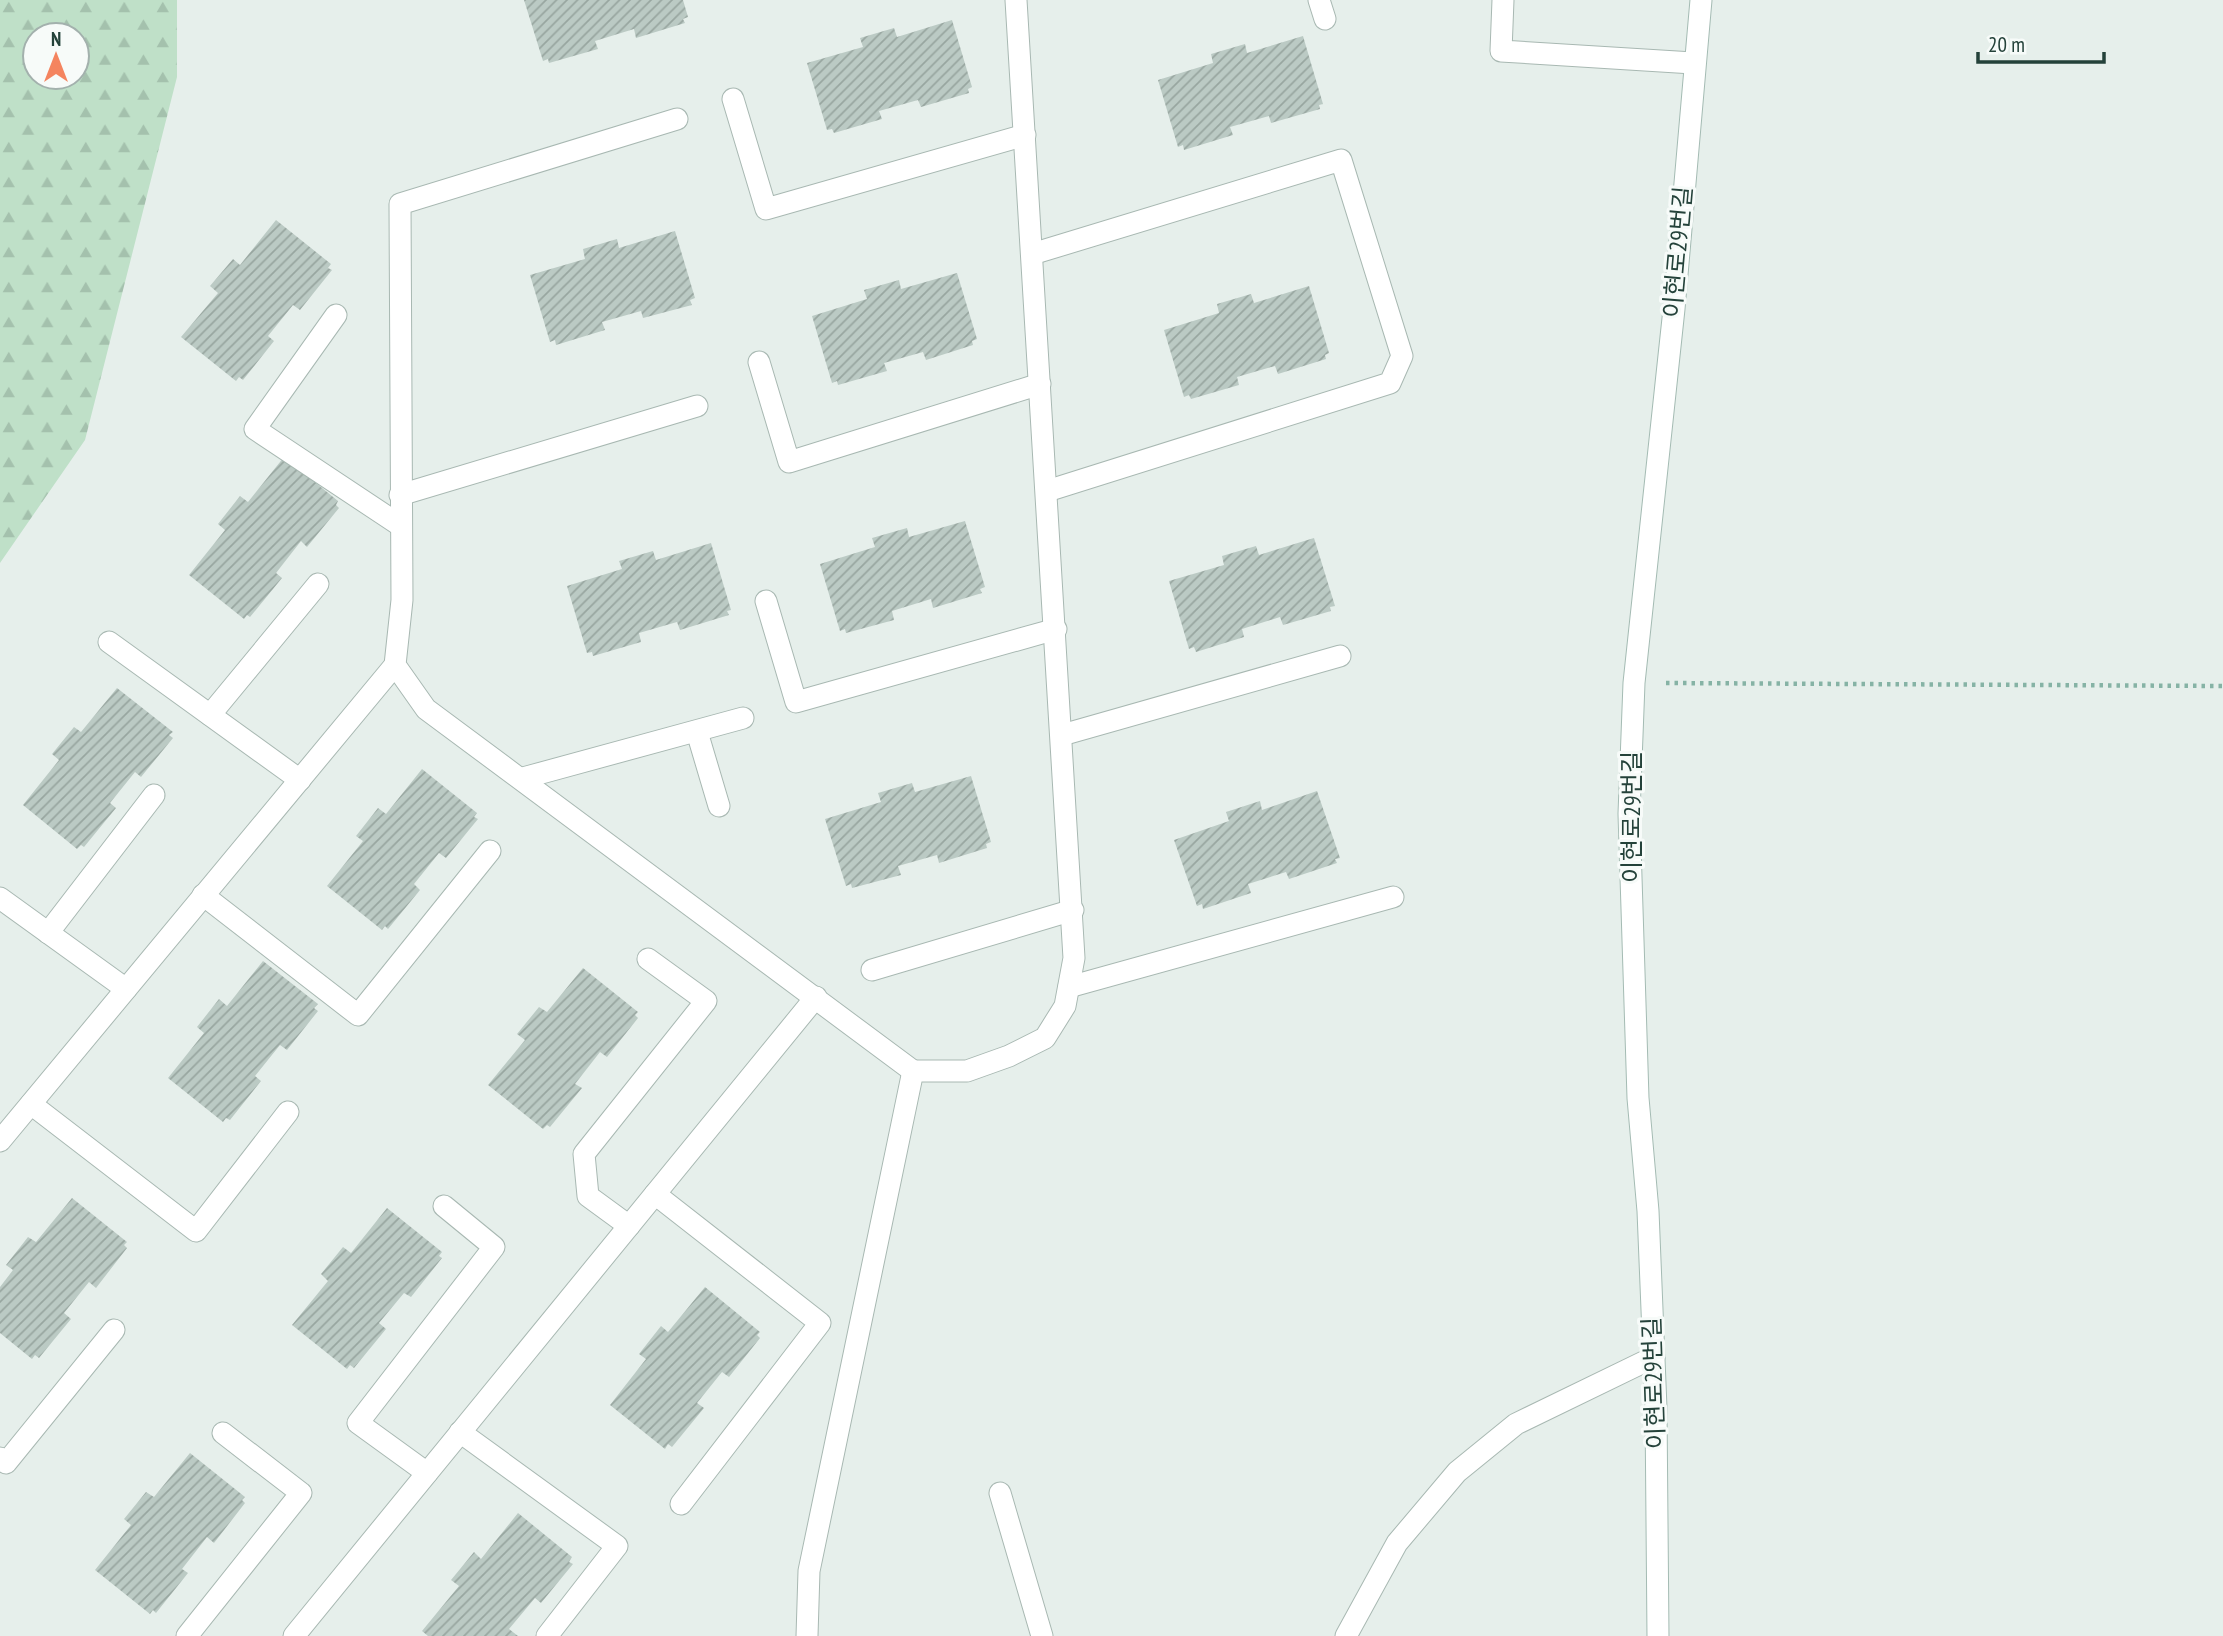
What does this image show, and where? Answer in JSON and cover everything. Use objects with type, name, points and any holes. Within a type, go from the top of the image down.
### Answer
[{"type":"street","points":[[395,666],[426,709],[523,778],[913,1071],[967,1071],[1009,1056],[1045,1038],[1065,1006],[1074,958],[1073,910],[1016,0]]},
{"type":"street","points":[[1503,0],[1501,51],[1693,63]]},
{"type":"street","name":"이현로29번길","points":[[1658,1636],[1654,1357],[1648,1211],[1638,1098],[1629,814],[1634,683],[1674,309],[1700,0]]},
{"type":"street","points":[[733,99],[766,209],[1025,135]]},
{"type":"street","points":[[0,1142],[395,666],[402,600],[400,204],[677,118]]},
{"type":"street","points":[[1032,254],[1341,160],[1402,356],[1390,383],[1047,491]]},
{"type":"street","points":[[336,315],[255,429],[401,526]]},
{"type":"street","points":[[759,362],[789,462],[1040,384]]},
{"type":"street","points":[[400,495],[697,406]]},
{"type":"street","points":[[210,715],[318,584]]},
{"type":"street","points":[[766,601],[796,702],[1056,629]]},
{"type":"street","points":[[109,642],[300,780]]},
{"type":"street","points":[[1062,735],[1340,656]]},
{"type":"street","points":[[523,778],[743,718]]},
{"type":"street","points":[[697,732],[719,806]]},
{"type":"street","points":[[48,933],[154,795]]},
{"type":"street","points":[[203,895],[358,1015],[490,851]]},
{"type":"street","points":[[1069,987],[1393,897]]},
{"type":"street","points":[[0,898],[126,989]]},
{"type":"street","points":[[872,970],[1073,910]]},
{"type":"street","points":[[629,1226],[588,1196],[584,1154],[706,1001],[648,959]]},
{"type":"street","points":[[294,1636],[816,997]]},
{"type":"street","points":[[807,1636],[809,1571],[913,1071]]},
{"type":"street","points":[[31,1104],[196,1231],[288,1112]]},
{"type":"street","points":[[655,1194],[820,1323],[681,1504]]},
{"type":"street","points":[[427,1473],[358,1423],[494,1247],[444,1206]]},
{"type":"street","points":[[0,1458],[6,1463],[114,1330]]},
{"type":"street","points":[[1346,1636],[1397,1544],[1457,1472],[1516,1424],[1654,1357]]},
{"type":"street","points":[[460,1432],[617,1546],[547,1636]]},
{"type":"street","points":[[187,1636],[300,1493],[223,1433]]},
{"type":"street","points":[[1000,1493],[1042,1636]]},
{"type":"path","points":[[1634,683],[2223,686]]},
{"type":"green space","points":[[0,0],[177,0],[177,77],[85,440],[0,563]]},
{"type":"building","points":[[524,0],[683,0],[688,17],[683,19],[685,23],[636,38],[634,29],[595,41],[598,49],[549,63],[548,59],[543,61]]},
{"type":"building","points":[[952,20],[972,87],[968,89],[969,93],[921,107],[918,100],[879,111],[882,119],[834,133],[832,129],[827,130],[807,63],[863,47],[860,38],[894,28],[897,37]]},
{"type":"building","points":[[1303,36],[1323,104],[1319,105],[1320,109],[1271,123],[1269,116],[1230,127],[1233,135],[1184,150],[1183,145],[1178,147],[1158,80],[1213,63],[1211,54],[1245,44],[1247,53]]},
{"type":"building","points":[[276,220],[331,264],[328,268],[332,270],[300,310],[293,305],[268,336],[274,341],[243,380],[239,377],[236,381],[181,337],[218,293],[210,286],[233,259],[240,265]]},
{"type":"building","points":[[675,231],[695,298],[690,300],[692,305],[643,318],[641,311],[602,322],[605,330],[556,345],[555,340],[550,342],[530,275],[585,259],[583,249],[617,239],[619,248]]},
{"type":"building","points":[[957,273],[977,339],[972,341],[973,345],[926,360],[923,352],[884,363],[887,371],[838,385],[837,381],[832,383],[812,316],[867,299],[864,290],[899,280],[901,289]]},
{"type":"building","points":[[1309,286],[1329,353],[1325,355],[1326,359],[1278,374],[1275,366],[1237,377],[1239,385],[1191,399],[1189,395],[1184,397],[1164,330],[1219,313],[1217,304],[1251,294],[1254,303]]},
{"type":"building","points":[[284,457],[338,501],[336,505],[339,508],[307,547],[301,541],[276,573],[282,578],[250,617],[247,615],[244,619],[189,575],[225,530],[218,524],[240,496],[248,502]]},
{"type":"building","points":[[965,521],[985,587],[980,589],[982,593],[933,608],[931,599],[892,611],[894,620],[846,633],[845,629],[840,631],[820,564],[875,547],[872,538],[907,528],[909,537]]},
{"type":"building","points":[[1314,538],[1335,606],[1330,607],[1331,611],[1283,625],[1280,617],[1242,629],[1244,637],[1196,652],[1194,647],[1189,649],[1169,581],[1224,565],[1222,556],[1256,546],[1259,555]]},
{"type":"building","points":[[711,543],[731,610],[727,611],[729,615],[680,630],[677,622],[639,633],[641,642],[593,656],[592,652],[587,653],[567,586],[622,569],[619,561],[653,551],[656,560]]},
{"type":"building","points":[[117,688],[173,732],[169,735],[173,738],[141,777],[135,772],[110,803],[116,808],[84,847],[81,845],[77,849],[23,805],[59,760],[52,754],[74,727],[81,732]]},
{"type":"building","points":[[422,769],[477,813],[474,817],[478,819],[446,858],[439,853],[414,884],[420,890],[388,929],[385,926],[382,930],[327,886],[363,841],[356,836],[378,808],[386,814]]},
{"type":"building","points":[[971,776],[991,842],[986,844],[987,848],[939,863],[937,855],[898,866],[901,875],[852,888],[851,884],[846,886],[825,819],[881,802],[878,793],[912,783],[915,792]]},
{"type":"building","points":[[1317,791],[1340,858],[1335,859],[1337,863],[1289,879],[1286,872],[1248,884],[1251,893],[1203,909],[1202,904],[1197,906],[1174,840],[1229,821],[1226,812],[1260,801],[1262,810]]},
{"type":"building","points":[[263,961],[318,1004],[314,1008],[318,1011],[287,1050],[280,1045],[255,1076],[261,1081],[230,1120],[226,1118],[223,1122],[168,1078],[204,1033],[197,1027],[219,999],[227,1006]]},
{"type":"building","points":[[583,968],[638,1012],[635,1015],[638,1018],[607,1057],[600,1052],[575,1084],[582,1088],[550,1127],[547,1125],[543,1129],[488,1085],[525,1040],[517,1034],[539,1007],[547,1012]]},
{"type":"building","points":[[72,1198],[127,1242],[124,1245],[127,1248],[96,1288],[89,1282],[64,1313],[71,1319],[39,1358],[35,1355],[32,1359],[0,1333],[0,1287],[13,1270],[6,1265],[28,1237],[36,1242]]},
{"type":"building","points":[[387,1208],[442,1252],[439,1256],[442,1258],[411,1297],[404,1293],[379,1323],[386,1329],[354,1368],[350,1365],[347,1369],[292,1325],[328,1281],[321,1274],[343,1247],[351,1253]]},
{"type":"building","points":[[705,1287],[760,1332],[757,1335],[760,1338],[729,1377],[722,1372],[697,1403],[704,1408],[672,1447],[668,1444],[665,1449],[610,1405],[646,1359],[639,1354],[661,1326],[668,1332]]},
{"type":"building","points":[[190,1453],[245,1497],[242,1500],[245,1503],[214,1543],[207,1537],[182,1569],[188,1573],[156,1613],[153,1610],[150,1614],[95,1570],[131,1525],[124,1519],[146,1492],[154,1497]]},
{"type":"building","points":[[518,1513],[572,1557],[569,1562],[573,1564],[541,1603],[535,1598],[509,1629],[518,1636],[428,1636],[422,1631],[459,1586],[451,1580],[474,1552],[481,1559]]}]
